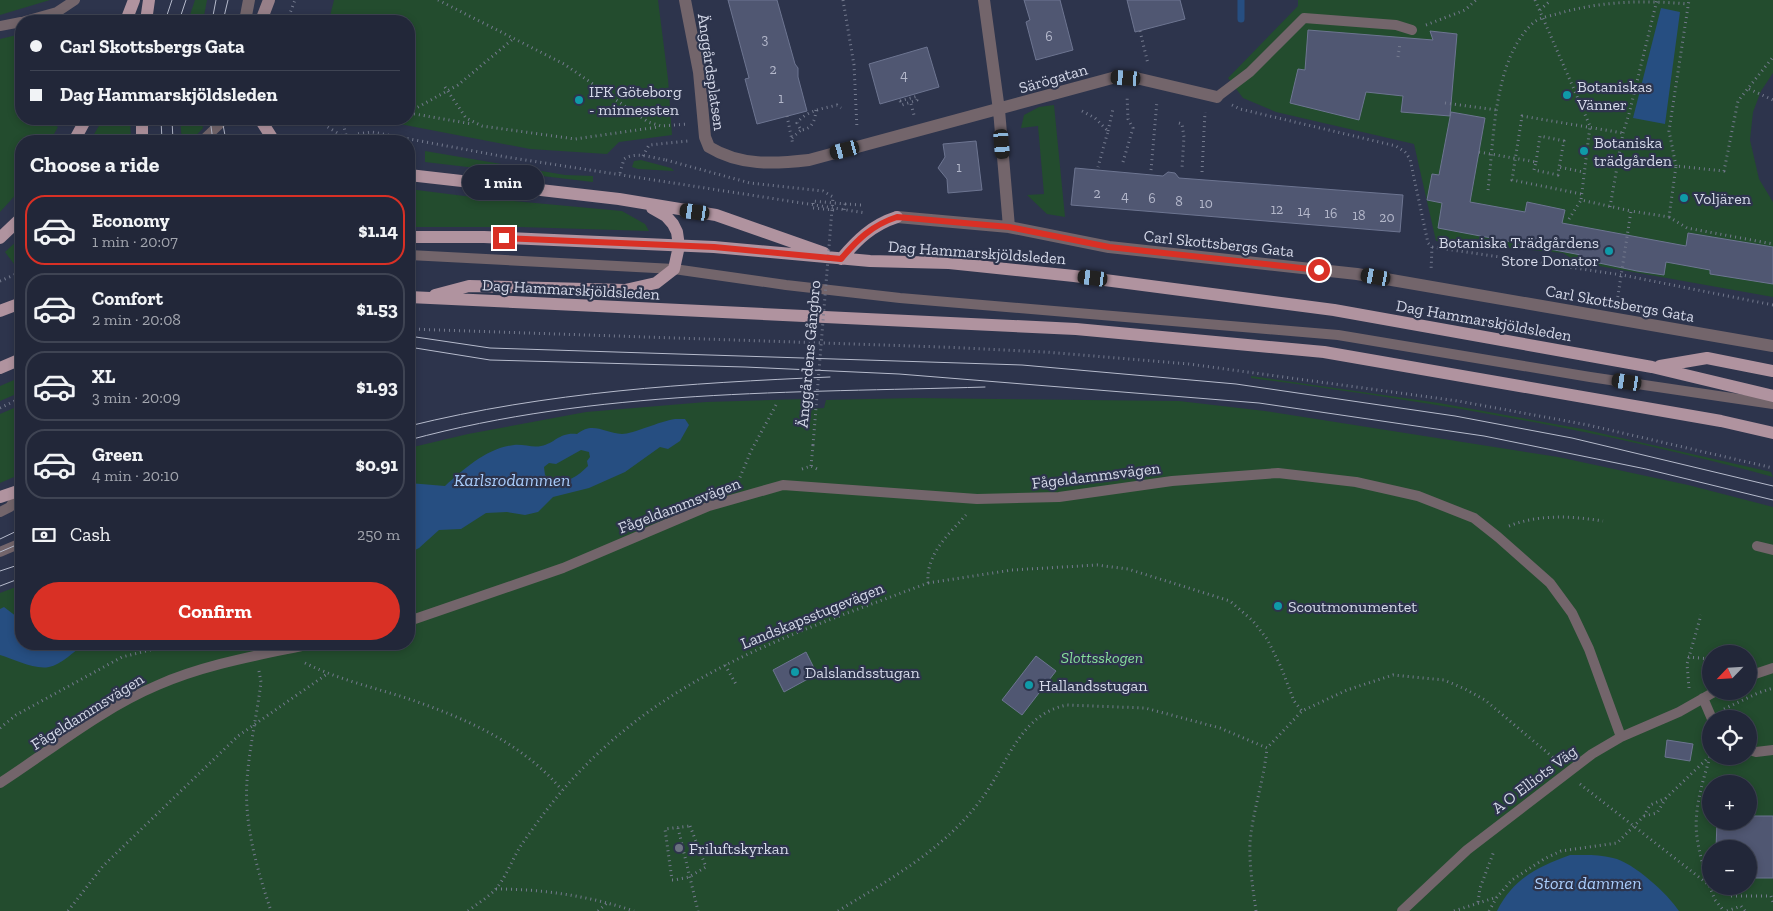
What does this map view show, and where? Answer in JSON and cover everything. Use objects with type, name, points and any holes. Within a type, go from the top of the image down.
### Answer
[{"type":"main road","points":[[128,15],[134,0]]},
{"type":"main road","points":[[147,15],[150,0]]},
{"type":"main road","points":[[264,15],[269,0]]},
{"type":"main road","points":[[415,176],[619,199],[716,214],[841,259],[862,235],[884,221],[897,217]]},
{"type":"main road","points":[[423,298],[469,286],[625,290],[656,283],[674,269],[679,246],[677,232],[666,216],[636,203]]},
{"type":"main road","points":[[0,238],[15,224]]},
{"type":"main road","name":"Dag Hammarskjöldsleden","points":[[415,236],[484,237],[679,246],[841,259],[962,264],[1074,276],[1334,310],[1652,367],[1773,396]]},
{"type":"main road","name":"Dag Hammarskjöldsleden","points":[[415,297],[1076,329],[1314,351],[1589,397],[1773,432]]},
{"type":"main road","points":[[1,311],[15,305]]},
{"type":"main road","points":[[1652,367],[1707,358],[1773,371]]},
{"type":"main road","points":[[0,368],[15,362]]},
{"type":"main road","points":[[0,497],[15,492]]},
{"type":"street","points":[[246,15],[249,0]]},
{"type":"street","name":"Änggårdsplatsen","points":[[685,0],[699,72],[707,142]]},
{"type":"street","points":[[984,0],[998,110],[1009,227]]},
{"type":"street","name":"Särögatan","points":[[707,142],[731,159],[747,162],[809,160],[1116,77],[1155,83],[1211,96]]},
{"type":"street","name":"Carl Skottsbergs Gata","points":[[897,217],[1009,227],[1109,247],[1358,274],[1773,346]]},
{"type":"lane","points":[[47,15],[57,12],[74,0]]},
{"type":"lane","points":[[1211,96],[1250,72],[1304,18],[1396,24],[1412,30]]},
{"type":"lane","points":[[0,26],[15,23]]},
{"type":"lane","points":[[208,135],[219,125]]},
{"type":"lane","points":[[415,255],[674,269],[786,285],[900,298],[1338,335],[1583,376],[1773,404]]},
{"type":"lane","name":"Fågeldammsvägen","points":[[415,619],[563,568],[709,506],[783,485],[850,492],[977,499],[1059,497],[1172,481],[1278,473],[1356,482],[1418,496],[1474,518],[1550,583],[1572,613],[1590,650],[1621,737]]},
{"type":"lane","points":[[0,512],[10,507],[15,498]]},
{"type":"lane","points":[[0,552],[15,546]]},
{"type":"lane","points":[[1757,546],[1773,550]]},
{"type":"lane","name":"Fågeldammsvägen","points":[[0,783],[104,714],[157,685],[218,664],[282,650]]},
{"type":"lane","points":[[1758,673],[1773,668]]},
{"type":"lane","points":[[1700,700],[1706,710]]},
{"type":"lane","name":"A O Elliots Väg","points":[[1402,911],[1467,850],[1566,773],[1621,737],[1679,712],[1700,700]]},
{"type":"lane","points":[[1757,752],[1773,750]]},
{"type":"path","points":[[289,15],[295,0]]},
{"type":"path","points":[[438,0],[564,64],[648,122],[661,126]]},
{"type":"path","points":[[843,0],[854,65],[857,135]]},
{"type":"path","points":[[1412,30],[1465,10],[1476,0]]},
{"type":"path","points":[[1535,0],[1590,126],[1581,200],[1568,219]]},
{"type":"path","points":[[1540,10],[1551,0]]},
{"type":"path","points":[[1610,207],[1623,133],[1630,114],[1657,1]]},
{"type":"path","points":[[1488,190],[1497,110],[1503,79],[1515,49],[1533,22],[1582,6],[1657,1],[1688,2],[1669,130],[1676,166],[1668,216]]},
{"type":"path","points":[[1140,31],[1155,83],[1152,170]]},
{"type":"path","points":[[415,110],[447,92],[513,39]]},
{"type":"path","points":[[1676,166],[1724,171],[1734,113],[1738,101],[1773,57]]},
{"type":"path","points":[[444,87],[458,110],[474,124]]},
{"type":"path","points":[[1749,89],[1773,100]]},
{"type":"path","points":[[1123,162],[1133,128],[1128,119],[1127,94]]},
{"type":"path","points":[[918,96],[917,100],[911,104],[903,106],[900,102],[909,97],[918,96]]},
{"type":"path","points":[[1202,172],[1211,96],[1240,109],[1396,146],[1405,152],[1410,159],[1428,243],[1432,247],[1622,275],[1773,305]]},
{"type":"path","points":[[1445,103],[1497,110]]},
{"type":"path","points":[[911,104],[915,118]]},
{"type":"path","points":[[801,130],[797,123],[806,115],[816,110],[837,106],[841,108]]},
{"type":"path","points":[[1098,167],[1113,109]]},
{"type":"path","points":[[792,138],[801,130],[811,126],[815,119],[816,110]]},
{"type":"path","points":[[1082,111],[1095,118],[1108,132]]},
{"type":"path","points":[[415,114],[575,139],[661,126],[704,123]]},
{"type":"path","points":[[787,116],[793,146]]},
{"type":"path","points":[[1582,194],[1512,180],[1522,116],[1623,133]]},
{"type":"path","points":[[1179,123],[1182,124],[1184,137],[1182,168]]},
{"type":"path","points":[[324,125],[339,135]]},
{"type":"path","points":[[343,125],[345,135]]},
{"type":"path","points":[[354,135],[372,132],[388,135]]},
{"type":"path","points":[[1540,136],[1564,141],[1559,167],[1558,175],[1534,170],[1540,136]]},
{"type":"path","points":[[415,140],[506,157],[897,217]]},
{"type":"path","points":[[643,156],[649,145],[707,142]]},
{"type":"path","points":[[1479,152],[1536,162]]},
{"type":"path","points":[[620,173],[624,159],[634,155],[643,156],[666,160],[750,183],[823,191],[833,198],[834,210],[813,208],[813,201],[845,204],[862,205]]},
{"type":"path","points":[[1559,167],[1583,172]]},
{"type":"path","points":[[1581,200],[1631,211],[1668,216],[1687,228],[1773,244]]},
{"type":"path","points":[[844,210],[845,204]]},
{"type":"path","name":"Änggårdens Gångbro","points":[[811,466],[834,210]]},
{"type":"path","points":[[1615,318],[1631,211]]},
{"type":"path","points":[[1429,287],[1432,247]]},
{"type":"path","points":[[0,281],[15,275]]},
{"type":"path","points":[[415,329],[942,347],[1046,352],[1189,364],[1458,401],[1588,425],[1773,468]]},
{"type":"path","points":[[0,408],[15,401]]},
{"type":"path","points":[[732,499],[751,451],[776,405]]},
{"type":"path","points":[[928,583],[929,564],[942,542],[969,512],[977,499]]},
{"type":"path","points":[[1498,537],[1508,526],[1537,518],[1573,516],[1602,522]]},
{"type":"path","name":"Landskapsstugevägen","points":[[468,911],[496,889],[522,845],[562,790],[613,739],[646,712],[725,665],[771,642],[928,583],[1012,570],[1096,565],[1128,569],[1230,601],[1252,620],[1267,639],[1281,667],[1294,701],[1302,711]]},
{"type":"path","points":[[1700,700],[1687,683],[1686,670],[1701,615]]},
{"type":"path","points":[[0,728],[16,715],[122,657],[150,650]]},
{"type":"path","points":[[254,656],[261,682],[247,782],[248,818],[256,864],[271,911]]},
{"type":"path","points":[[1688,657],[1702,658]]},
{"type":"path","points":[[301,660],[327,674],[406,699],[480,727],[517,749],[550,776],[562,790]]},
{"type":"path","points":[[725,665],[737,686]]},
{"type":"path","points":[[68,911],[103,866],[238,736],[327,674]]},
{"type":"path","points":[[1256,911],[1251,880],[1250,842],[1267,748],[1302,711],[1348,690],[1393,674],[1444,680],[1485,700],[1557,761],[1566,773],[1702,880]]},
{"type":"path","points":[[1725,710],[1736,702],[1773,688]]},
{"type":"path","points":[[838,911],[880,888],[935,848],[983,797],[1025,729],[1035,719],[1058,707],[1067,705],[1145,708],[1220,728],[1267,748]]},
{"type":"path","points":[[1644,816],[1657,813],[1666,798],[1702,764]]},
{"type":"path","points":[[1702,860],[1697,842],[1697,816],[1701,788],[1708,765]]},
{"type":"path","points":[[1489,911],[1497,896],[1512,880],[1544,859],[1561,851],[1617,843],[1644,816],[1650,806],[1666,798]]},
{"type":"path","points":[[690,826],[706,867],[689,877],[672,880],[665,829],[678,828],[690,826]]},
{"type":"path","points":[[678,828],[698,911]]},
{"type":"path","points":[[1478,902],[1480,888],[1497,842]]},
{"type":"path","points":[[496,889],[544,891],[582,896],[634,911]]},
{"type":"path","points":[[1713,895],[1725,911],[1741,906],[1745,911]]},
{"type":"path","points":[[1454,911],[1497,896]]},
{"type":"path","points":[[1731,896],[1770,896],[1773,902]]},
{"type":"path","points":[[598,911],[608,903]]},
{"type":"green space","points":[[0,0],[50,0],[0,15]]},
{"type":"green space","points":[[195,0],[207,0],[204,15],[190,15]]},
{"type":"green space","points":[[334,0],[658,0],[668,79],[672,135],[619,142],[607,154],[530,149],[405,125],[415,125],[415,15],[330,15]]},
{"type":"green space","name":"Botaniska trädgården","points":[[1298,0],[1773,0],[1773,73],[1761,91],[1753,112],[1750,140],[1759,179],[1773,202],[1773,297],[1577,262],[1563,253],[1436,241],[1414,144],[1276,112],[1243,98],[1228,78],[1298,6]]},
{"type":"green space","points":[[15,35],[15,125],[54,125],[58,127],[53,135],[15,135],[15,196],[0,212],[0,39]]},
{"type":"green space","points":[[1054,105],[1065,217],[1047,214],[1027,195],[1044,194],[1038,126],[1021,128],[1024,115],[1039,107]]},
{"type":"green space","points":[[99,125],[130,125],[131,135],[94,135]]},
{"type":"green space","points":[[181,125],[202,125],[203,128],[197,135],[181,135]]},
{"type":"green space","points":[[425,151],[565,175],[593,176],[593,182],[425,162]]},
{"type":"green space","points":[[641,160],[671,168],[674,171],[632,167],[634,161]]},
{"type":"green space","points":[[415,190],[480,198],[622,211],[645,224],[649,231],[520,227],[415,227]]},
{"type":"green space","points":[[15,243],[15,268],[14,264],[5,252]]},
{"type":"green space","points":[[1251,376],[1439,403],[1582,429],[1771,472],[1773,477],[1644,445],[1514,418],[1251,378]]},
{"type":"green space","points":[[15,380],[15,395],[0,401],[0,386]]},
{"type":"green space","name":"Slottsskogen","points":[[914,398],[1179,401],[1265,411],[1558,457],[1688,485],[1773,507],[1773,911],[0,911],[0,593],[15,587],[15,650],[415,650],[415,447],[468,434],[586,412],[706,402],[809,399],[808,409],[824,408],[826,400]]},
{"type":"green space","points":[[15,408],[15,477],[0,483],[0,414]]},
{"type":"water","points":[[1661,8],[1680,12],[1665,124],[1633,118]]},
{"type":"water","name":"Karlsrodammen","points":[[675,419],[685,419],[689,425],[680,441],[668,449],[660,447],[625,472],[589,488],[553,497],[538,512],[525,515],[507,512],[486,513],[461,529],[439,530],[415,550],[415,484],[445,486],[476,460],[504,447],[517,445],[541,446],[562,436],[577,434],[588,428],[622,434]],"holes":[[[581,450],[589,452],[590,457],[587,461],[588,466],[572,478],[553,483],[545,475],[544,467],[549,463],[556,464]]]},
{"type":"water","points":[[4,607],[15,615],[15,650],[77,650],[54,666],[43,668],[31,666],[0,655],[0,609]]},
{"type":"water","name":"Stora dammen","points":[[1570,855],[1602,856],[1621,861],[1640,872],[1667,896],[1679,911],[1497,911],[1503,900],[1518,882],[1547,864]]},
{"type":"building","points":[[728,0],[777,0],[795,64],[798,68],[798,77],[807,111],[757,124],[745,79],[749,78]]},
{"type":"building","points":[[1024,0],[1060,0],[1073,50],[1036,60],[1026,22],[1030,20]]},
{"type":"building","points":[[1127,0],[1180,0],[1185,19],[1135,32]]},
{"type":"building","points":[[1308,30],[1433,40],[1430,31],[1457,34],[1450,116],[1401,112],[1403,96],[1366,92],[1359,120],[1290,103],[1298,69],[1305,70]]},
{"type":"building","points":[[927,47],[939,87],[880,104],[869,64]]},
{"type":"building","points":[[1451,112],[1485,118],[1470,202],[1525,212],[1527,202],[1565,210],[1562,223],[1686,246],[1688,233],[1773,247],[1773,284],[1710,274],[1710,270],[1666,262],[1664,275],[1637,271],[1580,259],[1581,255],[1438,228],[1442,203],[1427,200],[1432,174],[1439,175]]},
{"type":"building","points":[[976,141],[982,190],[948,193],[947,179],[938,168],[945,157],[943,144]]},
{"type":"building","points":[[1075,168],[1163,176],[1168,172],[1175,173],[1179,178],[1403,195],[1400,232],[1071,205]]},
{"type":"building","name":"Dalslandsstugan","points":[[806,652],[817,674],[784,692],[773,670]]},
{"type":"building","name":"Hallandsstugan","points":[[1036,656],[1056,671],[1022,715],[1002,700]]},
{"type":"building","points":[[1667,740],[1693,744],[1690,761],[1665,757]]},
{"type":"building","points":[[1757,816],[1773,816],[1773,878],[1757,878],[1757,840],[1716,840],[1717,830],[1757,830]]},
{"type":"waterway","points":[[1241,0],[1241,19]]},
{"type":"tram line","points":[[167,15],[172,0]]},
{"type":"tram line","points":[[181,15],[186,0]]},
{"type":"tram line","points":[[213,15],[216,0]]},
{"type":"tram line","points":[[224,15],[228,0]]},
{"type":"tram line","points":[[161,125],[162,135]]},
{"type":"tram line","points":[[172,125],[173,135]]},
{"type":"tram line","points":[[211,125],[212,135]]},
{"type":"tram line","points":[[223,125],[225,135]]},
{"type":"tram line","points":[[415,337],[490,348],[1022,365],[1236,384],[1455,416],[1572,438],[1773,486]]},
{"type":"tram line","points":[[415,348],[490,360],[745,367],[899,374],[1259,403],[1484,436],[1646,469],[1773,500]]},
{"type":"tram line","points":[[415,425],[461,414],[565,397],[671,386],[830,377]]},
{"type":"tram line","points":[[415,439],[480,423],[551,411],[623,402],[768,393],[985,387]]},
{"type":"tram line","points":[[0,539],[15,532]]},
{"type":"tram line","points":[[0,552],[15,546]]},
{"type":"tram line","points":[[0,571],[15,566]]},
{"type":"tram line","points":[[0,586],[15,580]]},
{"type":"place","name":"Botaniskas Vänner","points":[[1567,95]]},
{"type":"place","name":"IFK Göteborg - minnessten","points":[[579,100]]},
{"type":"place","name":"Botaniska trädgården","points":[[1584,151]]},
{"type":"place","name":"Voljären","points":[[1684,198]]},
{"type":"place","name":"Botaniska Trädgårdens Store Donator","points":[[1609,251]]},
{"type":"place","name":"Scoutmonumentet","points":[[1278,606]]},
{"type":"place","name":"Dalslandsstugan","points":[[795,672]]},
{"type":"place","name":"Hallandsstugan","points":[[1029,685]]},
{"type":"place","name":"Friluftskyrkan","points":[[679,848]]},
{"type":"route","points":[[504,238],[714,247],[841,259],[862,235],[884,221],[897,217],[1009,227],[1109,247],[1319,270]]}]
